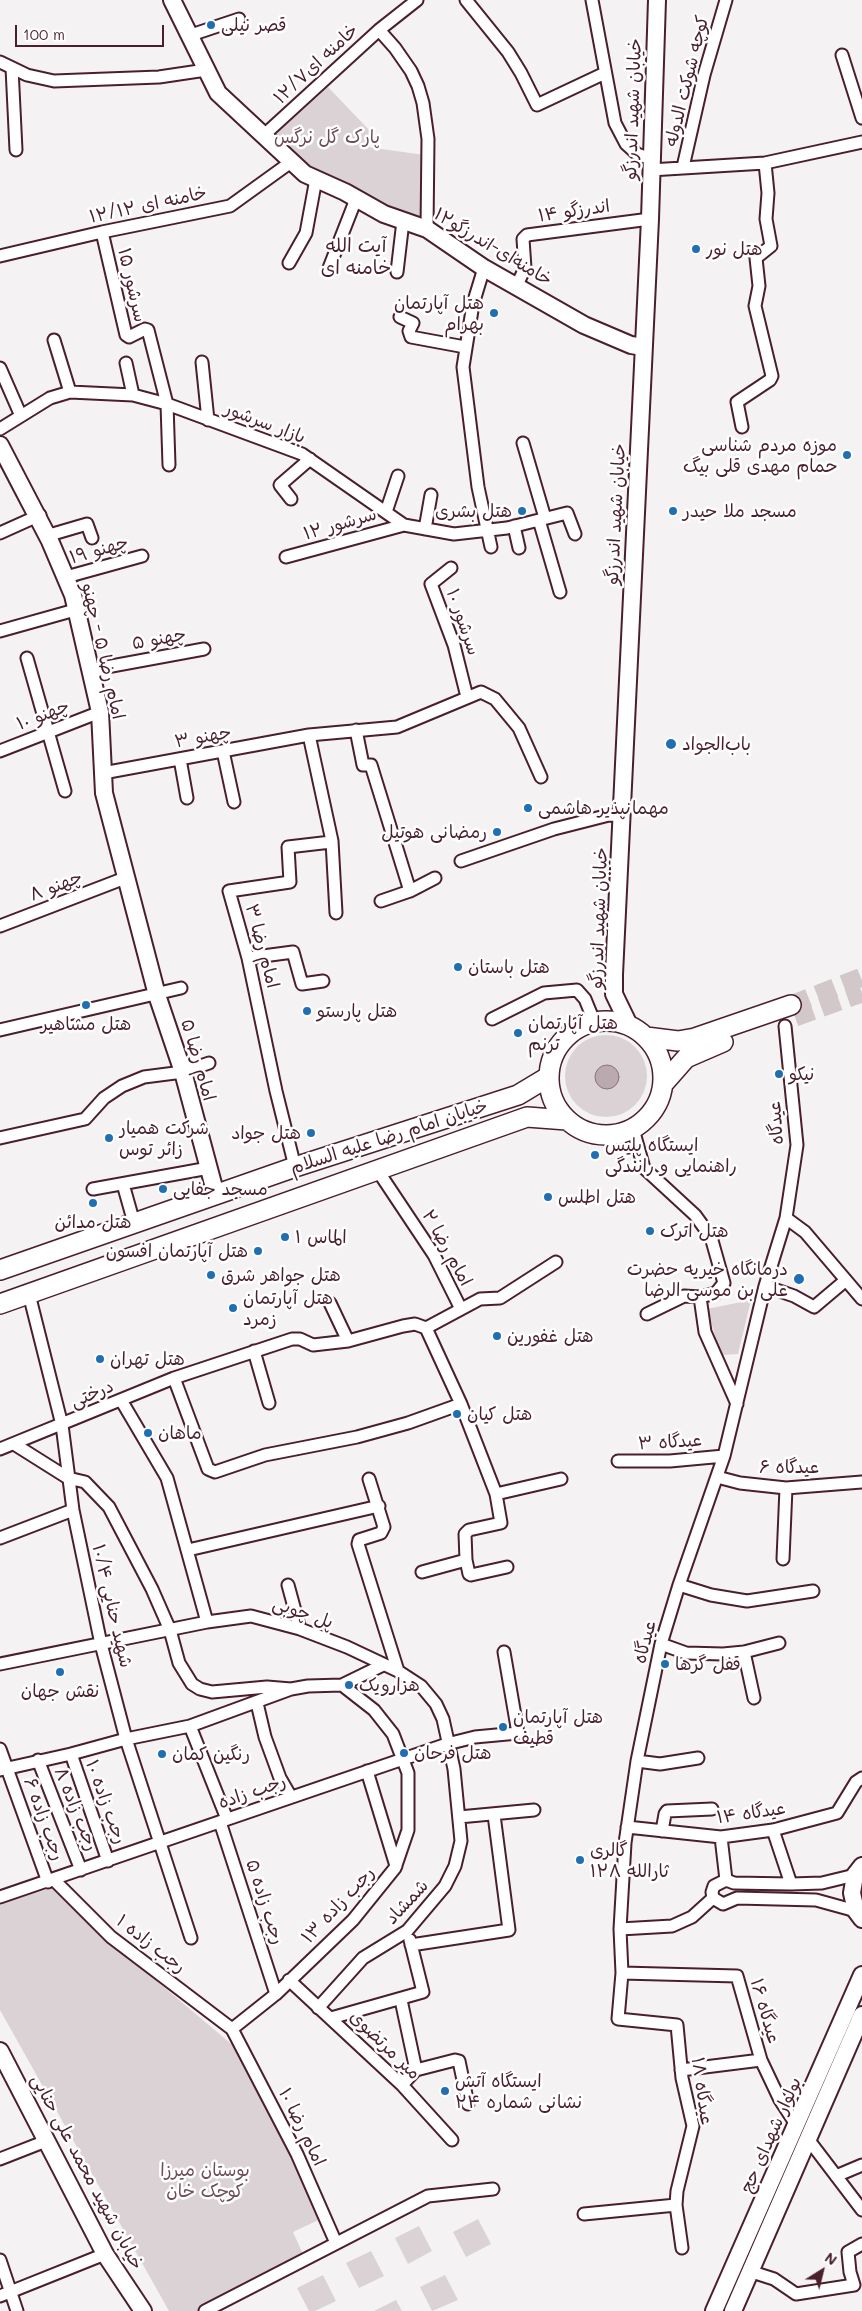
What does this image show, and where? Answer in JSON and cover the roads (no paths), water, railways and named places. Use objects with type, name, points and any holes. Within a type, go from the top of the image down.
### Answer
[{"type":"main road","points":[[646,1037],[678,1041],[790,1016]]},
{"type":"main road","points":[[664,1083],[686,1058],[700,1050],[790,1016]]},
{"type":"main road","points":[[613,1021],[629,1026],[646,1037],[657,1050],[663,1066],[664,1083],[659,1102],[649,1118],[634,1129],[616,1135],[598,1135],[581,1130],[567,1120],[555,1105],[549,1091],[548,1076],[552,1058],[561,1042],[574,1030],[594,1022],[613,1021]]},
{"type":"main road","name":"خیابان امام رضا علیه السلام","points":[[0,1270],[295,1167],[518,1095],[548,1076]]},
{"type":"main road","name":"خیابان امام رضا علیه السلام","points":[[0,1304],[527,1117],[567,1120]]},
{"type":"street","name":"خامنه‌ای-اندرزگو۱۲","points":[[172,0],[191,35],[218,93],[305,174],[384,214],[427,229],[484,268],[517,285],[584,325],[631,345],[644,347]]},
{"type":"street","name":"خامنه ای۱۲/۷","points":[[263,136],[379,30],[417,0]]},
{"type":"street","points":[[466,0],[508,52],[521,73],[536,105],[605,73]]},
{"type":"street","points":[[592,0],[615,123],[626,144],[650,164]]},
{"type":"street","name":"خیابان شهید اندرزگو","points":[[629,1026],[614,994],[650,219],[650,164],[657,0]]},
{"type":"street","name":"کوچه شوکت الدوله","points":[[650,164],[683,167],[704,75],[726,0]]},
{"type":"street","points":[[191,35],[239,19]]},
{"type":"street","points":[[379,30],[395,48],[410,71],[418,86],[423,103],[428,139],[427,229]]},
{"type":"street","points":[[842,55],[862,118]]},
{"type":"street","points":[[0,62],[27,75],[54,81],[159,77],[206,70]]},
{"type":"street","points":[[12,68],[16,150]]},
{"type":"street","points":[[683,167],[765,163],[862,142]]},
{"type":"street","name":"خامنه ای ۱۲/۱۲","points":[[0,256],[102,232],[230,206],[291,162]]},
{"type":"street","points":[[742,427],[737,402],[770,380],[772,376],[755,306],[759,286],[756,258],[772,246],[766,218],[768,193],[765,163]]},
{"type":"street","points":[[289,263],[306,233],[316,179]]},
{"type":"street","points":[[329,268],[356,199]]},
{"type":"street","name":"اندرزگو ۱۴","points":[[517,285],[525,268],[523,239],[527,235],[650,219]]},
{"type":"street","points":[[397,272],[403,221]]},
{"type":"street","name":"سرشور ۱۵","points":[[102,232],[126,335],[129,337],[145,329],[148,330],[167,404]]},
{"type":"street","points":[[484,268],[473,304],[463,367],[478,487],[491,546]]},
{"type":"street","points":[[400,317],[413,322],[409,331],[411,337],[465,347]]},
{"type":"street","points":[[54,340],[70,392]]},
{"type":"street","points":[[202,362],[208,420]]},
{"type":"street","points":[[126,363],[133,394]]},
{"type":"street","points":[[0,368],[21,416]]},
{"type":"street","name":"بازار سرشور","points":[[0,429],[50,398],[70,392],[133,394],[275,442],[310,459],[404,525],[454,534],[514,526],[567,512],[574,534]]},
{"type":"street","points":[[167,404],[169,464]]},
{"type":"street","points":[[523,443],[560,592]]},
{"type":"street","name":"امام رضا ۵ - چهنو","points":[[0,445],[39,515],[46,536],[73,595],[74,610],[100,712],[104,793],[157,994]]},
{"type":"street","points":[[291,499],[280,484],[310,459]]},
{"type":"street","points":[[386,512],[398,476]]},
{"type":"street","points":[[425,529],[432,495]]},
{"type":"street","points":[[0,533],[39,515]]},
{"type":"street","points":[[46,536],[87,524],[92,538]]},
{"type":"street","name":"سرشور ۱۲","points":[[286,558],[404,525]]},
{"type":"street","points":[[514,526],[519,548]]},
{"type":"street","name":"چهنو ۱۹","points":[[66,577],[142,556]]},
{"type":"street","name":"سرشور ۱۰","points":[[451,568],[431,584],[454,645],[467,697]]},
{"type":"street","points":[[0,631],[74,610]]},
{"type":"street","name":"چهنو ۵","points":[[90,670],[204,649]]},
{"type":"street","points":[[27,658],[65,790]]},
{"type":"street","points":[[467,697],[481,692],[495,698],[519,728],[541,777]]},
{"type":"street","name":"چهنو ۳","points":[[103,773],[309,735],[397,727],[467,697]]},
{"type":"street","name":"چهنو ۱۰","points":[[0,751],[100,712]]},
{"type":"street","points":[[356,730],[363,765],[371,765],[410,891]]},
{"type":"street","points":[[309,735],[332,842],[336,914]]},
{"type":"street","points":[[223,751],[234,802]]},
{"type":"street","points":[[180,759],[187,798]]},
{"type":"street","points":[[462,861],[554,829],[609,815],[622,816]]},
{"type":"street","name":"امام رضا ۳","points":[[295,1167],[276,1090],[248,958],[229,891],[290,881],[288,847],[332,842]]},
{"type":"street","name":"چهنو ۸","points":[[0,926],[125,878]]},
{"type":"street","points":[[381,900],[410,891],[435,878]]},
{"type":"street","points":[[248,958],[293,952],[302,984],[324,980]]},
{"type":"street","points":[[0,1030],[181,988]]},
{"type":"street","points":[[492,1019],[544,993],[576,990],[585,999],[594,1022]]},
{"type":"street","name":"امام رضا ۵","points":[[157,994],[183,1072],[216,1195]]},
{"type":"street","name":"عیدگاه","points":[[618,2019],[622,1973],[620,1928],[627,1827],[637,1761],[661,1644],[679,1585],[724,1456],[765,1286],[786,1218],[797,1145],[790,1016]]},
{"type":"street","points":[[0,1138],[85,1119],[104,1098],[122,1086],[144,1077],[183,1072],[210,1064]]},
{"type":"street","points":[[634,1129],[644,1168],[695,1215],[711,1237],[724,1283],[716,1293],[700,1297],[684,1296],[647,1314]]},
{"type":"street","points":[[94,1189],[209,1168]]},
{"type":"street","name":"امام رضا ۲","points":[[378,1171],[434,1255],[461,1309],[426,1328]]},
{"type":"street","points":[[123,1184],[134,1223]]},
{"type":"street","points":[[786,1218],[804,1232],[862,1299]]},
{"type":"street","points":[[461,1309],[480,1298],[500,1298],[556,1262]]},
{"type":"street","points":[[765,1286],[794,1296],[814,1307],[846,1280]]},
{"type":"street","name":"شهید حنایی ۱۰/۴","points":[[29,1294],[62,1425],[73,1510],[101,1644],[126,1739],[191,1938]]},
{"type":"street","points":[[700,1297],[705,1332],[737,1404]]},
{"type":"street","points":[[330,1303],[348,1342]]},
{"type":"street","name":"درختی","points":[[0,1449],[174,1378],[296,1338],[313,1345],[348,1342],[410,1324],[426,1328]]},
{"type":"street","points":[[426,1328],[461,1404],[496,1494],[501,1523],[470,1530],[466,1534],[466,1560],[469,1574],[507,1567]]},
{"type":"street","points":[[254,1351],[269,1404]]},
{"type":"street","points":[[174,1378],[208,1469],[215,1472],[265,1455],[356,1437],[408,1423],[461,1404]]},
{"type":"street","points":[[121,1400],[167,1478],[207,1622]]},
{"type":"street","points":[[14,1444],[68,1478],[85,1482],[110,1507],[152,1589],[170,1630],[179,1663],[189,1680],[200,1689],[212,1692],[267,1687],[291,1689]]},
{"type":"street","name":"عیدگاه ۳","points":[[618,1461],[670,1461],[724,1456]]},
{"type":"street","name":"عیدگاه ۶","points":[[717,1477],[740,1484],[786,1488],[862,1482]]},
{"type":"street","points":[[369,1479],[379,1506],[383,1531],[359,1540],[358,1544],[398,1671]]},
{"type":"street","points":[[496,1494],[561,1479]]},
{"type":"street","points":[[783,1559],[786,1488]]},
{"type":"street","points":[[188,1550],[379,1506]]},
{"type":"street","points":[[0,1538],[73,1510]]},
{"type":"street","points":[[422,1572],[466,1560]]},
{"type":"street","points":[[288,1585],[300,1629]]},
{"type":"street","points":[[679,1585],[711,1596],[747,1601],[813,1591]]},
{"type":"street","name":"پل چوبی","points":[[170,1630],[207,1622],[250,1616],[300,1629],[347,1647],[398,1671],[422,1686],[436,1704],[442,1718],[447,1744]]},
{"type":"street","points":[[0,1664],[170,1630]]},
{"type":"street","points":[[661,1644],[686,1654],[723,1654],[744,1652],[779,1643]]},
{"type":"street","name":"رجب زاده","points":[[0,1897],[447,1744],[475,1737],[518,1733],[504,1652]]},
{"type":"street","points":[[744,1652],[754,1698]]},
{"type":"street","points":[[0,1749],[3,1769],[71,1754],[126,1739],[190,1726],[291,1689],[308,1686],[342,1685],[383,1665]]},
{"type":"street","name":"رجب زاده ۱۳","points":[[232,2029],[276,1994],[353,1920],[396,1866],[408,1830],[408,1772],[404,1758],[393,1734],[374,1710],[342,1685]]},
{"type":"street","points":[[257,1703],[265,1737],[280,1778],[291,1797]]},
{"type":"street","name":"رجب زاده ۵","points":[[190,1726],[223,1821],[276,1994]]},
{"type":"street","name":"شمشاد","points":[[318,2008],[363,1958],[407,1931],[446,1886],[455,1866],[461,1842],[454,1769],[447,1744]]},
{"type":"street","name":"رجب زاده ۱۰","points":[[71,1754],[108,1861]]},
{"type":"street","points":[[637,1761],[660,1764],[698,1758]]},
{"type":"street","name":"رجب زاده ۸","points":[[38,1760],[81,1870]]},
{"type":"street","name":"رجب زاده ۶","points":[[3,1769],[51,1881]]},
{"type":"street","points":[[367,1771],[396,1866]]},
{"type":"street","name":"عیدگاه ۱۴","points":[[627,1827],[720,1837],[773,1830],[837,1813],[856,1782],[862,1778]]},
{"type":"street","points":[[662,1831],[667,1811],[712,1809]]},
{"type":"street","points":[[459,1817],[534,1810]]},
{"type":"street","points":[[411,1945],[509,1930],[494,1815]]},
{"type":"street","points":[[773,1830],[791,1884]]},
{"type":"street","points":[[720,1837],[726,1880]]},
{"type":"street","points":[[620,1928],[672,1926],[692,1917],[713,1898],[714,1886],[726,1880],[734,1883],[822,1883],[859,1871]]},
{"type":"street","points":[[859,1871],[852,1893],[859,1915]]},
{"type":"street","name":"رجب زاده ۱","points":[[51,1881],[111,1937],[232,2029]]},
{"type":"street","points":[[713,1898],[723,1904],[737,1898],[816,1900],[859,1915]]},
{"type":"street","points":[[331,2018],[401,2000],[420,1993],[424,1989],[407,1931]]},
{"type":"street","name":"عیدگاه ۱۶","points":[[622,1973],[736,1976],[762,2060],[681,2070]]},
{"type":"street","name":"بولوار شهدای حج","points":[[714,2311],[862,1976]]},
{"type":"street","name":"میر مرتضوی","points":[[289,1980],[402,2085],[452,2140]]},
{"type":"street","points":[[401,2000],[416,2070]]},
{"type":"street","name":"بولوار شهدای حج","points":[[733,2311],[862,2015]]},
{"type":"street","name":"عیدگاه ۱۸","points":[[618,2019],[676,2025],[681,2070],[693,2126],[677,2191],[676,2205],[682,2248]]},
{"type":"street","name":"امام رضا ۱۰","points":[[232,2029],[297,2154],[336,2243]]},
{"type":"street","name":"خیابان شهید محمد علی حنایی","points":[[0,2051],[105,2254],[143,2311]]},
{"type":"street","points":[[402,2085],[416,2070],[455,2060],[459,2061],[468,2104]]},
{"type":"street","points":[[762,2060],[780,2100],[797,2126]]},
{"type":"street","points":[[808,2139],[862,2210]]},
{"type":"street","points":[[0,2159],[46,2141]]},
{"type":"street","points":[[836,2176],[862,2165]]},
{"type":"street","points":[[205,2311],[428,2196],[493,2189]]},
{"type":"street","points":[[584,2214],[676,2205]]},
{"type":"street","points":[[749,2271],[774,2279],[796,2294],[858,2283],[848,2252],[862,2244]]},
{"type":"street","points":[[5,2294],[105,2254]]},
{"type":"street","points":[[0,2260],[5,2294],[17,2311]]},
{"type":"tunnel","points":[[791,1005],[862,977]]},
{"type":"tunnel","points":[[795,1017],[862,993]]},
{"type":"place","name":"قصر نیلی","points":[[211,25]]},
{"type":"place","name":"هتل نور","points":[[696,249]]},
{"type":"place","name":"هتل آپارتمان بهرام","points":[[494,313]]},
{"type":"place","name":"موزه مردم شناسی حمام مهدی قلی بیگ","points":[[847,455]]},
{"type":"place","name":"هتل بشری","points":[[522,511]]},
{"type":"place","name":"مسجد ملا حیدر","points":[[673,511]]},
{"type":"place","name":"باب‌الجواد","points":[[671,744]]},
{"type":"place","name":"مهمانپذیر هاشمی","points":[[528,808]]},
{"type":"place","name":"رمضانی هوتیل","points":[[497,832]]},
{"type":"place","name":"هتل باستان","points":[[458,967]]},
{"type":"place","name":"هتل مشاهیر","points":[[86,1005]]},
{"type":"place","name":"هتل پارستو","points":[[307,1011]]},
{"type":"place","name":"هتل آپارتمان ترنم","points":[[518,1033]]},
{"type":"place","name":"نیکو","points":[[779,1074]]},
{"type":"place","name":"هتل جواد","points":[[311,1133]]},
{"type":"place","name":"شرکت همیار زائر توس","points":[[109,1138]]},
{"type":"place","name":"ایستگاه پلیس راهنمایی و رانندگی","points":[[595,1155]]},
{"type":"place","name":"مسجد جفایی","points":[[163,1189]]},
{"type":"place","name":"هتل اطلس","points":[[548,1197]]},
{"type":"place","name":"هتل مدائن","points":[[93,1203]]},
{"type":"place","name":"هتل اترک","points":[[650,1231]]},
{"type":"place","name":"الماس ۱","points":[[285,1237]]},
{"type":"place","name":"هتل آپارتمان افسون","points":[[258,1251]]},
{"type":"place","name":"هتل جواهر شرق","points":[[211,1275]]},
{"type":"place","name":"درمانگاه خیریه حضرت علی بن موسی الرضا","points":[[799,1279]]},
{"type":"place","name":"هتل آپارتمان زمرد","points":[[233,1308]]},
{"type":"place","name":"هتل غفورین","points":[[497,1336]]},
{"type":"place","name":"هتل تهران","points":[[100,1359]]},
{"type":"place","name":"هتل کیان","points":[[457,1414]]},
{"type":"place","name":"ماهان","points":[[148,1433]]},
{"type":"place","name":"قفل گرها","points":[[665,1664]]},
{"type":"place","name":"نقش جهان","points":[[60,1672]]},
{"type":"place","name":"هزارویک","points":[[349,1685]]},
{"type":"place","name":"هتل آپارتمان قطیف","points":[[503,1727]]},
{"type":"place","name":"هتل فرحان","points":[[404,1753]]},
{"type":"place","name":"رنگین کمان","points":[[162,1754]]},
{"type":"place","name":"گالری ثارالله ۱۲۸","points":[[580,1860]]},
{"type":"place","name":"ایستگاه آتش نشانی شماره ۲۴","points":[[445,2091]]},
{"type":"district","name":"آیت الله خامنه ای","points":[[356,257]]},
{"type":"park label","name":"پارک گل نرگس","points":[[327,137]]},
{"type":"park label","name":"بوستان میرزا کوچک خان","points":[[205,2180]]}]
